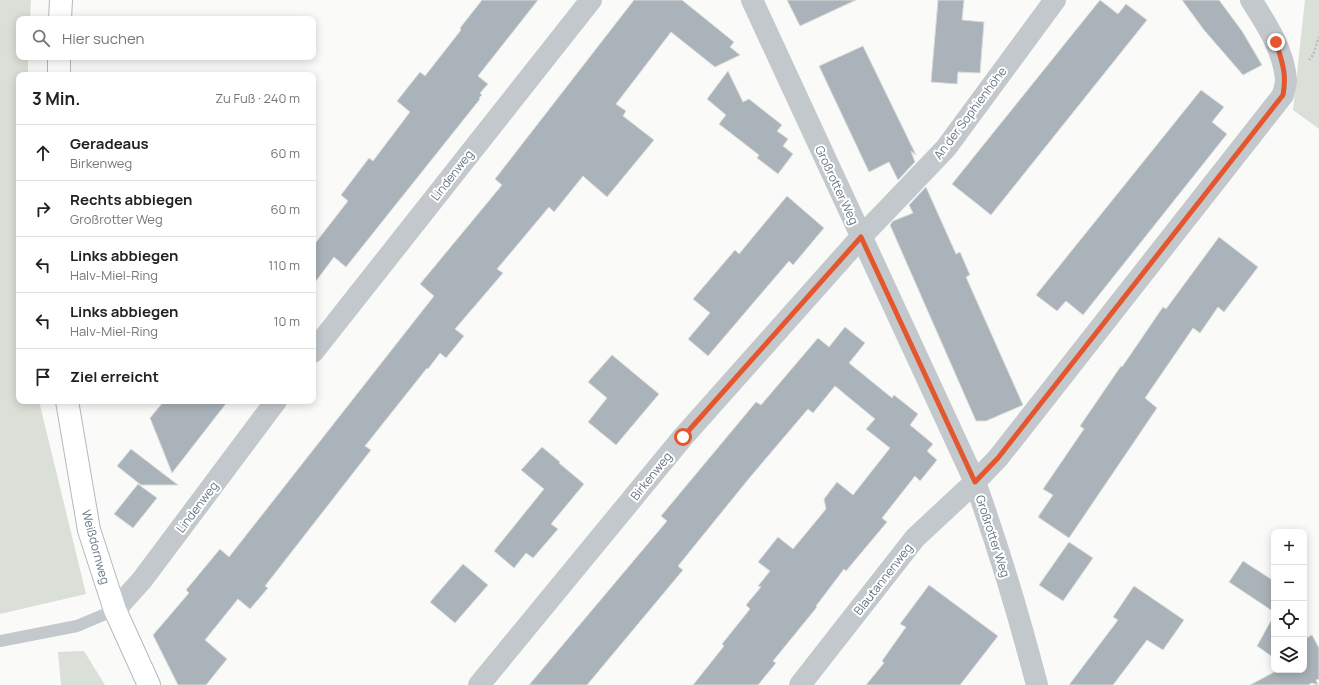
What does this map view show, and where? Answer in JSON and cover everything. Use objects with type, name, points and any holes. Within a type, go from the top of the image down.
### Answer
[{"type":"street","points":[[60,16],[61,0]]},
{"type":"street","name":"Lindenweg","points":[[316,348],[591,0]]},
{"type":"street","name":"Großrotter Weg","points":[[752,0],[975,482],[993,532],[1018,613],[1037,685]]},
{"type":"street","name":"An der Sophienhöhe","points":[[861,237],[946,148],[1055,0]]},
{"type":"street","name":"Blautannenweg","points":[[800,685],[915,538],[975,482],[998,458],[1283,95],[1286,81],[1283,64],[1276,42],[1251,0]]},
{"type":"street","points":[[59,60],[59,72]]},
{"type":"street","name":"Birkenweg","points":[[480,685],[683,437],[861,237]]},
{"type":"street","name":"Weißdornweg","points":[[68,404],[89,530],[115,610],[149,685]]},
{"type":"street","name":"Lindenweg","points":[[115,610],[142,580],[274,404]]},
{"type":"lane","points":[[0,641],[77,626],[115,610]]},
{"type":"shaded area","points":[[0,0],[31,0],[30,16],[16,16],[16,60],[28,60],[28,72],[16,72],[16,404],[40,404],[86,594],[0,614]]},
{"type":"shaded area","points":[[1305,0],[1319,0],[1319,129],[1293,110]]},
{"type":"shaded area","points":[[84,651],[105,685],[61,685],[58,652]]},
{"type":"building","points":[[482,0],[538,0],[478,76],[488,84],[480,93],[482,95],[479,98],[480,99],[346,267],[334,257],[316,281],[316,242],[348,201],[341,195],[369,158],[373,161],[410,112],[397,101],[420,72],[425,76],[461,30],[460,28]]},
{"type":"building","points":[[634,0],[682,0],[734,42],[730,47],[740,55],[715,67],[671,32],[616,104],[626,111],[623,116],[654,140],[607,197],[583,176],[554,212],[549,207],[497,269],[503,273],[455,329],[464,336],[446,358],[440,353],[365,446],[371,450],[265,586],[268,588],[250,609],[238,599],[205,640],[227,659],[206,685],[178,685],[153,635],[189,593],[186,590],[220,549],[229,557],[434,296],[420,284],[502,185],[495,179]]},
{"type":"building","points":[[787,0],[856,0],[800,26]]},
{"type":"building","points":[[938,0],[964,0],[962,20],[984,22],[980,73],[958,72],[957,84],[931,82]]},
{"type":"building","points":[[1100,0],[1118,14],[1126,4],[1147,20],[991,215],[952,184]]},
{"type":"building","points":[[1182,0],[1219,0],[1242,31],[1262,65],[1243,75],[1204,30]]},
{"type":"building","points":[[863,46],[916,155],[911,151],[915,162],[898,180],[889,162],[869,172],[819,66]]},
{"type":"building","points":[[728,71],[743,102],[749,99],[782,125],[777,131],[788,139],[783,146],[793,154],[778,174],[757,158],[759,155],[719,124],[726,115],[707,99]]},
{"type":"building","points":[[1201,90],[1224,107],[1212,122],[1227,134],[1083,315],[1066,301],[1057,311],[1036,295]]},
{"type":"building","points":[[926,187],[956,254],[960,252],[970,275],[966,277],[1023,405],[986,421],[976,421],[890,225],[893,221],[913,213],[909,205]]},
{"type":"building","points":[[787,196],[824,228],[793,265],[789,261],[708,356],[688,339],[710,313],[693,299],[735,250],[739,254]]},
{"type":"building","points":[[1219,237],[1258,267],[1224,312],[1218,307],[1200,333],[1193,328],[1145,398],[1157,408],[1069,538],[1038,517],[1053,495],[1043,489],[1084,429],[1080,426],[1121,366],[1122,367],[1163,307],[1166,309]]},
{"type":"building","points":[[845,327],[865,343],[849,363],[892,398],[894,395],[918,414],[910,425],[933,444],[927,451],[937,460],[920,481],[915,476],[882,518],[887,522],[846,571],[844,569],[816,606],[817,607],[773,661],[776,663],[758,685],[693,685],[724,646],[722,644],[750,609],[746,605],[761,587],[758,586],[770,571],[758,562],[778,537],[793,549],[826,509],[824,499],[837,482],[853,495],[890,448],[866,429],[875,419],[835,386],[813,413],[808,409],[751,476],[678,566],[683,570],[587,685],[529,685],[667,521],[661,516],[756,402],[761,405],[818,338],[829,347]]},
{"type":"building","points":[[612,355],[659,394],[616,445],[588,422],[607,398],[588,382]]},
{"type":"building","points":[[162,404],[226,404],[172,473],[150,418]]},
{"type":"building","points":[[542,447],[584,484],[551,524],[558,529],[533,558],[526,553],[514,568],[494,551],[544,489],[521,470]]},
{"type":"building","points":[[131,449],[178,485],[141,485],[117,466]]},
{"type":"building","points":[[138,484],[157,498],[133,528],[114,514]]},
{"type":"building","points":[[1069,542],[1093,558],[1063,601],[1039,585]]},
{"type":"building","points":[[1243,561],[1271,579],[1271,610],[1229,582]]},
{"type":"building","points":[[463,564],[488,585],[455,623],[430,602]]},
{"type":"building","points":[[929,585],[998,636],[960,685],[866,685],[884,663],[882,661],[906,627],[900,624]]},
{"type":"building","points":[[1134,586],[1184,620],[1163,650],[1147,640],[1113,685],[1069,685],[1118,620],[1113,617]]},
{"type":"building","points":[[1271,620],[1271,656],[1257,646]]},
{"type":"building","points":[[1312,635],[1319,648],[1319,679],[1316,680],[1318,685],[1312,683],[1308,685],[1250,685],[1272,673],[1307,673],[1307,638]]},
{"type":"route","points":[[683,437],[861,237],[975,482],[998,458],[1283,95],[1286,81],[1283,64],[1276,42]]}]
